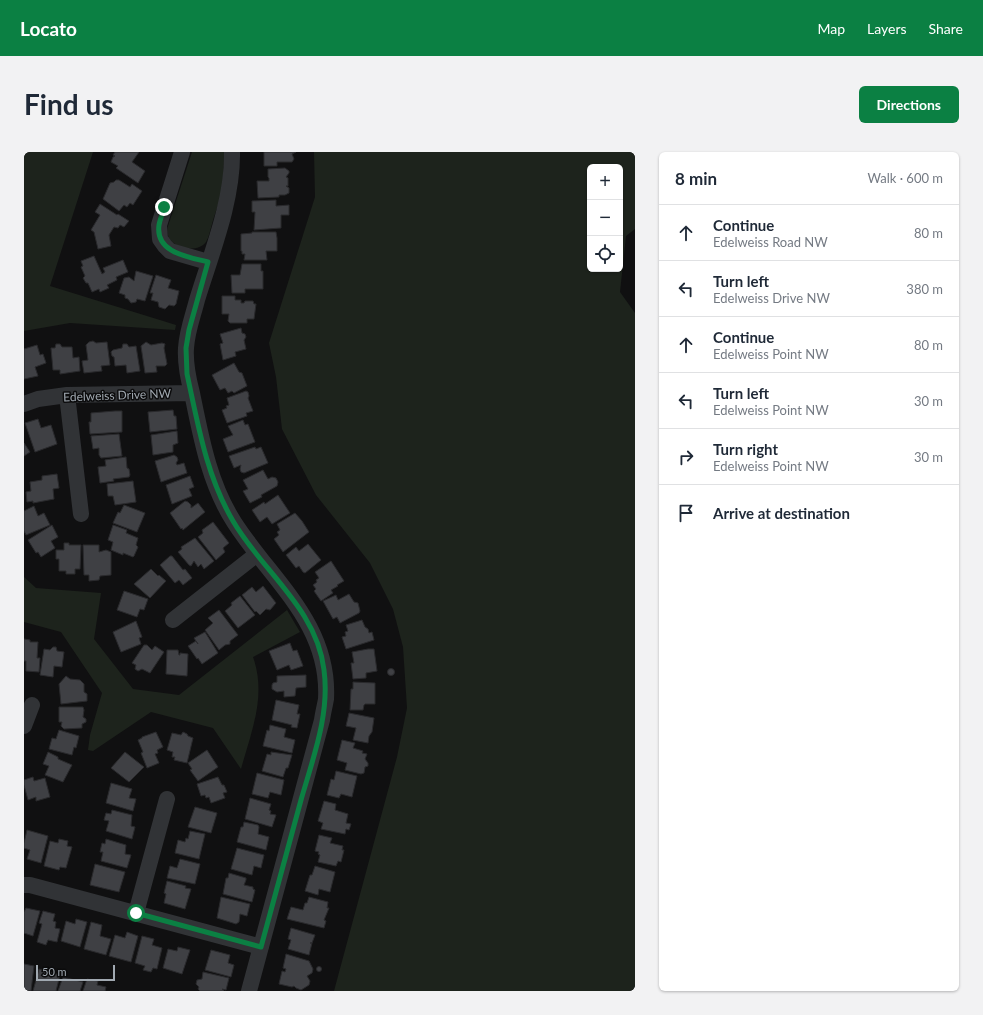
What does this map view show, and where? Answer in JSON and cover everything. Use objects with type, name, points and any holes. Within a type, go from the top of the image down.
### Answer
[{"type":"street","points":[[182,152],[159,225],[160,239],[170,250],[208,262]]},
{"type":"street","points":[[232,152],[233,164],[230,188],[224,214],[208,262],[189,330],[186,348],[187,374],[202,441],[215,483],[233,522],[292,598],[312,630],[320,650],[324,669],[326,698],[309,771],[249,991]]},
{"type":"street","name":"Edelweiss Drive NW","points":[[24,404],[38,399],[67,395],[192,393]]},
{"type":"street","points":[[67,395],[81,514]]},
{"type":"street","points":[[173,620],[257,554]]},
{"type":"street","points":[[24,726],[32,705]]},
{"type":"street","points":[[136,913],[167,800]]},
{"type":"street","points":[[24,885],[30,884],[261,947]]},
{"type":"shaded area","points":[[24,152],[93,152],[50,286],[176,325],[175,330],[70,323],[24,331]]},
{"type":"shaded area","points":[[192,152],[224,152],[224,175],[219,202],[209,236],[206,242],[198,248],[187,248],[176,245],[169,238],[167,230]]},
{"type":"shaded area","points":[[314,152],[635,152],[635,229],[626,236],[623,264],[623,164],[587,164],[587,272],[622,272],[620,292],[635,313],[635,991],[334,991],[397,757],[407,708],[403,647],[393,609],[370,563],[316,495],[282,429],[276,377],[269,343],[315,197]]},
{"type":"shaded area","points":[[24,577],[36,588],[101,593],[94,639],[133,689],[179,695],[287,610],[300,632],[253,657],[257,671],[258,700],[253,728],[241,769],[213,728],[151,712],[93,751],[88,750],[90,735],[102,693],[61,632],[24,622]]},
{"type":"building","points":[[115,152],[139,152],[132,162],[145,171],[138,183],[116,168],[118,166],[111,162],[115,156],[113,155]]},
{"type":"building","points":[[264,152],[296,152],[292,154],[294,159],[292,162],[277,162],[277,166],[264,166]]},
{"type":"building","points":[[285,168],[289,171],[286,177],[288,178],[288,186],[286,186],[289,188],[289,193],[279,195],[279,197],[258,198],[257,181],[269,181],[268,169]]},
{"type":"building","points":[[119,180],[130,187],[132,184],[142,191],[133,205],[130,203],[127,207],[124,205],[119,211],[103,199],[110,183]]},
{"type":"building","points":[[276,200],[276,206],[289,205],[289,215],[281,215],[281,228],[254,230],[255,212],[252,212],[252,201]]},
{"type":"building","points":[[100,204],[129,221],[124,227],[120,225],[118,228],[114,227],[109,235],[111,246],[98,249],[94,232],[91,230],[100,215],[95,212]]},
{"type":"building","points":[[252,232],[276,232],[277,251],[266,251],[267,260],[244,260],[245,254],[242,254],[241,251],[241,234]]},
{"type":"building","points":[[94,256],[102,274],[105,272],[103,268],[123,260],[128,272],[116,277],[117,280],[107,285],[109,288],[100,292],[99,289],[92,292],[88,283],[86,283],[83,278],[85,276],[81,267],[83,266],[81,261]]},
{"type":"building","points":[[242,264],[261,264],[261,271],[263,271],[263,289],[245,289],[245,293],[232,293],[231,275],[240,275]]},
{"type":"building","points":[[136,271],[153,276],[145,301],[137,299],[136,302],[131,303],[125,298],[125,295],[119,293],[124,278],[129,277],[134,281]]},
{"type":"building","points":[[156,275],[171,280],[168,288],[179,291],[176,304],[174,306],[169,305],[165,309],[159,307],[158,302],[151,300],[153,293],[150,293]]},
{"type":"building","points":[[222,296],[235,296],[235,300],[241,300],[241,303],[244,303],[245,301],[253,301],[254,304],[256,304],[254,319],[247,319],[247,323],[230,323],[228,321],[229,314],[222,314]]},
{"type":"building","points":[[241,328],[242,333],[245,334],[246,337],[244,340],[246,349],[235,352],[236,356],[223,360],[220,344],[223,343],[220,334]]},
{"type":"building","points":[[93,341],[96,343],[107,342],[110,365],[101,366],[102,371],[84,373],[82,361],[88,360],[86,345]]},
{"type":"building","points":[[146,342],[151,345],[162,343],[165,344],[164,348],[167,364],[165,366],[156,366],[157,372],[145,373],[141,346]]},
{"type":"building","points":[[56,344],[60,344],[62,347],[72,347],[73,358],[79,357],[80,371],[60,374],[60,370],[53,370],[51,348],[55,348]]},
{"type":"building","points":[[123,344],[127,344],[129,347],[136,346],[140,371],[127,373],[126,365],[115,366],[114,357],[112,356],[111,352],[122,348]]},
{"type":"building","points":[[37,345],[40,355],[43,354],[46,363],[35,367],[38,376],[24,379],[24,349]]},
{"type":"building","points":[[234,363],[239,372],[242,373],[247,386],[234,393],[232,391],[228,393],[225,388],[220,390],[212,375]]},
{"type":"building","points":[[246,391],[248,392],[248,398],[253,411],[246,413],[247,416],[227,423],[222,410],[227,408],[226,406],[229,405],[227,398]]},
{"type":"building","points":[[173,410],[174,416],[176,416],[177,429],[150,432],[148,412]]},
{"type":"building","points":[[122,411],[122,432],[90,434],[89,422],[91,422],[91,413]]},
{"type":"building","points":[[38,419],[41,428],[51,425],[57,444],[35,452],[25,423]]},
{"type":"building","points":[[243,420],[245,425],[248,424],[255,442],[228,452],[223,439],[233,435],[228,426]]},
{"type":"building","points":[[177,431],[178,443],[173,445],[173,452],[153,455],[151,435]]},
{"type":"building","points":[[119,434],[122,456],[101,458],[99,455],[99,448],[93,449],[91,436]]},
{"type":"building","points":[[24,443],[30,452],[24,456]]},
{"type":"building","points":[[255,447],[256,449],[261,447],[268,463],[244,473],[241,472],[241,465],[234,468],[229,456]]},
{"type":"building","points":[[174,455],[178,460],[176,463],[177,465],[184,463],[187,473],[161,482],[155,461]]},
{"type":"building","points":[[126,457],[127,468],[129,469],[130,475],[129,477],[113,479],[114,481],[100,483],[98,467],[106,466],[105,460]]},
{"type":"building","points":[[263,470],[268,479],[272,477],[276,478],[278,482],[277,486],[261,495],[262,497],[250,503],[243,491],[248,489],[243,480]]},
{"type":"building","points":[[57,474],[59,488],[53,489],[54,499],[33,503],[33,501],[27,502],[26,492],[31,491],[30,482],[42,480],[42,476]]},
{"type":"building","points":[[190,476],[194,487],[189,489],[192,496],[172,504],[166,485]]},
{"type":"building","points":[[133,481],[136,502],[115,505],[113,496],[108,496],[107,484]]},
{"type":"building","points":[[278,495],[290,513],[272,524],[267,517],[260,522],[252,510],[264,502],[265,504]]},
{"type":"building","points":[[185,501],[191,505],[191,508],[198,503],[205,512],[183,530],[170,513]]},
{"type":"building","points":[[124,505],[145,513],[137,532],[113,523],[118,512],[120,513]]},
{"type":"building","points":[[34,506],[38,516],[44,513],[50,525],[26,535],[24,531],[24,511]]},
{"type":"building","points":[[295,513],[309,532],[283,552],[274,539],[279,535],[277,532],[280,530],[277,524]]},
{"type":"building","points":[[213,522],[229,543],[223,548],[225,552],[216,560],[198,537],[203,533],[202,530]]},
{"type":"building","points":[[52,525],[58,537],[51,541],[55,548],[41,557],[38,552],[36,553],[28,540]]},
{"type":"building","points":[[113,525],[127,530],[126,533],[138,538],[136,545],[138,547],[133,557],[111,550],[113,542],[108,540]]},
{"type":"building","points":[[195,538],[214,561],[204,569],[201,564],[198,567],[194,561],[191,566],[189,565],[178,552],[182,549],[181,547]]},
{"type":"building","points":[[64,543],[69,543],[69,545],[81,545],[80,569],[75,569],[75,574],[66,574],[66,571],[59,571],[59,559],[56,559],[56,550],[64,550]]},
{"type":"building","points":[[308,544],[321,560],[305,573],[299,566],[296,568],[286,555],[296,547],[299,551]]},
{"type":"building","points":[[83,545],[99,545],[99,552],[106,550],[111,552],[111,575],[100,576],[99,580],[89,581],[89,575],[84,575]]},
{"type":"building","points":[[172,556],[183,570],[185,569],[192,578],[183,585],[179,580],[175,583],[160,565]]},
{"type":"building","points":[[331,561],[344,581],[331,590],[333,593],[321,601],[314,591],[316,589],[313,585],[319,578],[315,572]]},
{"type":"building","points":[[151,569],[166,581],[150,598],[134,584]]},
{"type":"building","points":[[263,586],[276,603],[270,610],[266,609],[260,615],[256,611],[255,612],[242,595],[252,587],[256,592]]},
{"type":"building","points":[[124,591],[148,599],[144,610],[140,609],[137,617],[117,610]]},
{"type":"building","points":[[349,594],[354,602],[358,603],[360,611],[359,613],[340,623],[337,617],[333,619],[323,601],[336,595],[338,600]]},
{"type":"building","points":[[240,596],[255,615],[238,628],[225,611],[232,605],[231,603]]},
{"type":"building","points":[[219,610],[238,635],[230,641],[230,644],[225,645],[219,650],[205,630],[213,623],[208,618]]},
{"type":"building","points":[[362,620],[369,633],[372,632],[374,640],[346,649],[342,637],[346,636],[345,632],[348,631],[346,625]]},
{"type":"building","points":[[136,621],[142,637],[139,638],[141,644],[121,652],[113,632]]},
{"type":"building","points":[[205,632],[218,653],[202,664],[188,646],[196,641],[194,638]]},
{"type":"building","points":[[24,639],[30,640],[30,642],[38,642],[37,658],[40,658],[39,672],[26,671],[26,661],[24,661]]},
{"type":"building","points":[[290,643],[293,651],[297,650],[303,666],[291,670],[289,665],[277,670],[269,651]]},
{"type":"building","points":[[144,645],[147,645],[152,650],[155,646],[164,652],[150,673],[142,669],[138,671],[135,669],[136,665],[132,663]]},
{"type":"building","points":[[53,647],[56,647],[57,651],[64,652],[62,667],[54,666],[53,677],[40,675],[44,649],[50,650]]},
{"type":"building","points":[[374,649],[377,671],[366,673],[366,678],[353,679],[351,663],[354,663],[352,652]]},
{"type":"building","points":[[167,650],[178,650],[179,655],[180,653],[188,654],[187,676],[166,674]]},
{"type":"building","points":[[391,669],[394,672],[391,675],[388,672]]},
{"type":"building","points":[[306,675],[306,687],[296,688],[295,696],[284,697],[284,691],[277,692],[272,689],[273,683],[277,682],[277,676]]},
{"type":"building","points":[[66,676],[70,679],[80,680],[84,684],[84,692],[87,694],[87,701],[61,704],[59,684]]},
{"type":"building","points":[[353,682],[375,683],[375,704],[365,704],[363,710],[350,710],[351,689],[353,689]]},
{"type":"building","points":[[276,700],[299,705],[297,714],[300,714],[297,728],[291,727],[292,725],[272,720]]},
{"type":"building","points":[[59,707],[83,707],[83,717],[86,719],[86,722],[82,724],[82,728],[64,729],[61,726],[62,722],[59,722]]},
{"type":"building","points":[[349,713],[374,718],[372,732],[369,736],[368,743],[353,740],[356,728],[346,726]]},
{"type":"building","points":[[270,725],[286,729],[284,737],[295,740],[292,753],[263,746],[267,730],[269,731]]},
{"type":"building","points":[[59,730],[79,736],[76,748],[74,747],[72,755],[49,749],[52,738],[56,739]]},
{"type":"building","points":[[156,732],[163,747],[157,750],[158,753],[155,754],[159,763],[147,768],[138,740]]},
{"type":"building","points":[[183,732],[193,738],[187,763],[174,760],[175,757],[172,757],[173,752],[167,750],[172,733],[181,735]]},
{"type":"building","points":[[342,740],[355,743],[353,748],[367,754],[365,759],[368,766],[365,767],[364,773],[361,774],[345,770],[347,763],[337,760]]},
{"type":"building","points":[[207,750],[218,767],[198,781],[190,770],[192,769],[188,763]]},
{"type":"building","points":[[48,752],[58,757],[58,759],[72,765],[63,782],[45,775],[49,766],[43,764]]},
{"type":"building","points":[[125,752],[144,767],[129,782],[111,768]]},
{"type":"building","points":[[271,752],[292,755],[288,768],[286,768],[283,777],[262,771],[267,754],[271,755]]},
{"type":"building","points":[[336,771],[357,776],[352,797],[341,794],[339,798],[327,795],[331,779],[334,780]]},
{"type":"building","points":[[257,773],[284,780],[281,795],[270,792],[268,798],[252,794]]},
{"type":"building","points":[[33,777],[34,781],[45,778],[50,797],[36,801],[36,797],[28,800],[24,780]]},
{"type":"building","points":[[218,777],[227,792],[223,793],[225,798],[211,803],[209,797],[206,798],[205,795],[201,796],[197,784]]},
{"type":"building","points":[[111,783],[132,789],[129,798],[136,799],[133,811],[106,803]]},
{"type":"building","points":[[250,798],[271,804],[269,810],[271,811],[270,814],[276,815],[272,827],[245,819]]},
{"type":"building","points":[[324,801],[336,804],[335,810],[348,814],[346,823],[351,824],[349,830],[346,829],[345,834],[321,829],[323,823],[318,821]]},
{"type":"building","points":[[195,807],[217,813],[211,833],[188,827]]},
{"type":"building","points":[[112,810],[132,815],[131,826],[135,827],[132,839],[106,831],[109,821],[104,820],[106,813],[111,814]]},
{"type":"building","points":[[244,822],[258,825],[258,834],[269,837],[266,850],[237,842]]},
{"type":"building","points":[[27,830],[48,836],[41,863],[27,859],[30,850],[24,848],[24,843]]},
{"type":"building","points":[[190,831],[205,834],[199,859],[175,853],[178,840],[185,842],[186,838],[188,839]]},
{"type":"building","points":[[319,835],[332,838],[330,843],[343,846],[342,850],[344,850],[341,862],[338,861],[336,866],[318,862],[320,855],[318,854],[319,852],[315,851]]},
{"type":"building","points":[[59,839],[68,841],[67,846],[72,847],[66,868],[60,867],[59,870],[44,866],[50,841],[58,843]]},
{"type":"building","points":[[106,839],[126,845],[125,854],[131,855],[127,868],[101,861],[103,852],[100,852],[102,843],[105,844]]},
{"type":"building","points":[[237,848],[264,855],[261,868],[254,866],[252,875],[231,869]]},
{"type":"building","points":[[180,859],[200,864],[195,884],[167,878],[170,866],[177,868]]},
{"type":"building","points":[[95,864],[125,872],[119,892],[90,885]]},
{"type":"building","points":[[315,866],[335,872],[330,892],[319,889],[318,895],[305,891],[310,875],[312,875]]},
{"type":"building","points":[[229,873],[246,878],[244,885],[253,887],[255,890],[252,902],[223,894],[226,878],[228,878]]},
{"type":"building","points":[[167,881],[186,886],[185,888],[191,889],[185,909],[164,903],[166,894],[164,893]]},
{"type":"building","points":[[221,897],[250,904],[247,916],[240,914],[239,922],[236,924],[217,918]]},
{"type":"building","points":[[309,897],[328,902],[327,908],[329,908],[324,920],[326,921],[324,928],[287,919],[291,907],[303,910]]},
{"type":"building","points":[[26,908],[40,911],[33,936],[24,933],[24,912]]},
{"type":"building","points":[[43,911],[55,914],[53,921],[56,922],[55,928],[60,929],[57,942],[48,940],[46,945],[37,942],[42,924],[39,923]]},
{"type":"building","points":[[76,919],[87,922],[80,947],[61,941],[66,921],[75,924]]},
{"type":"building","points":[[91,922],[102,925],[100,936],[111,939],[106,955],[84,949]]},
{"type":"building","points":[[291,928],[315,935],[309,955],[288,949],[291,940],[288,939]]},
{"type":"building","points":[[127,932],[138,936],[131,962],[109,956],[115,935],[125,938]]},
{"type":"building","points":[[142,936],[154,939],[152,945],[162,948],[157,969],[153,968],[151,972],[143,970],[145,966],[135,963]]},
{"type":"building","points":[[178,947],[190,950],[182,974],[163,968],[168,949],[177,951]]},
{"type":"building","points":[[211,950],[230,955],[228,963],[234,965],[231,977],[205,970]]},
{"type":"building","points":[[286,954],[309,961],[313,969],[312,973],[307,976],[310,981],[309,985],[301,990],[294,986],[292,987],[279,984],[282,971],[285,972],[286,969],[283,968]]},
{"type":"building","points":[[24,964],[34,966],[31,991],[24,990]]},
{"type":"building","points":[[317,967],[321,967],[321,971],[317,971]]},
{"type":"building","points":[[39,969],[60,975],[56,991],[33,991]]},
{"type":"building","points":[[203,972],[229,978],[226,990],[200,991],[196,984],[197,980],[202,979]]},
{"type":"building","points":[[63,977],[83,982],[80,991],[58,991]]},
{"type":"building","points":[[87,979],[98,981],[97,985],[106,987],[105,991],[83,991]]},
{"type":"route","points":[[136,913],[261,947],[309,771],[326,698],[324,669],[320,650],[312,630],[292,598],[233,522],[223,502],[208,464],[187,374],[186,359],[189,330],[208,262],[178,254],[165,246],[160,239],[159,231],[159,225],[164,207]]}]
